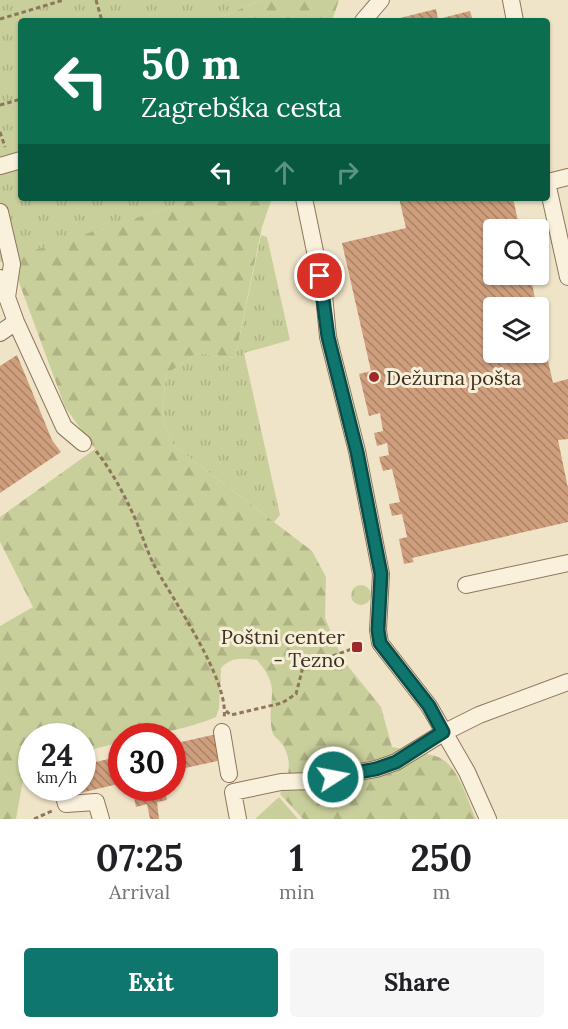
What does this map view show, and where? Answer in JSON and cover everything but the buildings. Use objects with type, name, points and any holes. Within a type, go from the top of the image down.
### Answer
[{"type":"street","points":[[366,18],[381,0]]},
{"type":"street","points":[[511,0],[514,18]]},
{"type":"street","points":[[0,166],[18,161]]},
{"type":"street","points":[[550,182],[568,177]]},
{"type":"street","points":[[550,196],[568,277]]},
{"type":"street","points":[[305,201],[324,296],[328,337],[357,452],[381,574],[378,630],[380,643],[429,706],[467,772],[488,819]]},
{"type":"street","points":[[0,212],[12,264],[7,298]]},
{"type":"street","points":[[0,278],[16,322],[64,427],[83,443]]},
{"type":"street","points":[[0,333],[16,322]]},
{"type":"street","points":[[466,585],[568,563]]},
{"type":"street","points":[[238,819],[233,792],[281,782],[312,781],[376,769],[396,762],[443,732],[479,715],[568,682]]},
{"type":"street","points":[[222,732],[229,774]]},
{"type":"street","points":[[65,801],[66,804],[96,801],[101,819]]},
{"type":"path","points":[[0,19],[64,0]]},
{"type":"path","points":[[96,0],[101,18]]},
{"type":"path","points":[[0,105],[18,100]]},
{"type":"path","points":[[83,443],[96,451],[114,476],[153,563],[213,671],[225,711],[222,732]]},
{"type":"path","points":[[225,711],[231,715],[282,703],[296,694],[303,667],[357,647]]},
{"type":"green space","points":[[0,0],[261,0],[219,18],[18,18],[18,201],[186,202],[0,262]]},
{"type":"green space","points":[[261,0],[339,0],[333,18],[219,18]]},
{"type":"green space","points":[[186,201],[271,201],[262,227],[235,358],[198,353],[166,374],[162,417],[173,445],[312,551],[326,577],[325,618],[343,660],[381,707],[392,747],[435,756],[450,766],[461,783],[476,819],[303,819],[280,794],[288,776],[289,764],[283,745],[272,731],[272,687],[269,679],[257,660],[242,659],[233,660],[221,668],[219,708],[216,717],[194,725],[186,727],[186,723],[108,723],[108,745],[96,749],[96,723],[18,723],[19,801],[16,819],[0,819],[0,626],[33,607],[0,542],[0,517],[95,449],[65,407],[10,258]]},
{"type":"green space","points":[[261,235],[267,237],[290,340],[244,353],[280,515],[274,522],[173,445],[162,417],[166,374],[198,353],[235,358]]},
{"type":"green space","points":[[361,585],[368,588],[371,595],[368,602],[361,605],[354,602],[351,595],[354,588]]},
{"type":"green space","points":[[279,797],[298,819],[255,819]]},
{"type":"place","name":"Dežurna pošta","points":[[374,377]]},
{"type":"place","name":"Poštni center - Tezno","points":[[357,647]]},
{"type":"route","points":[[320,276],[328,337],[357,452],[381,574],[378,630],[380,643],[429,706],[443,732],[396,762],[376,769],[333,777]]}]
